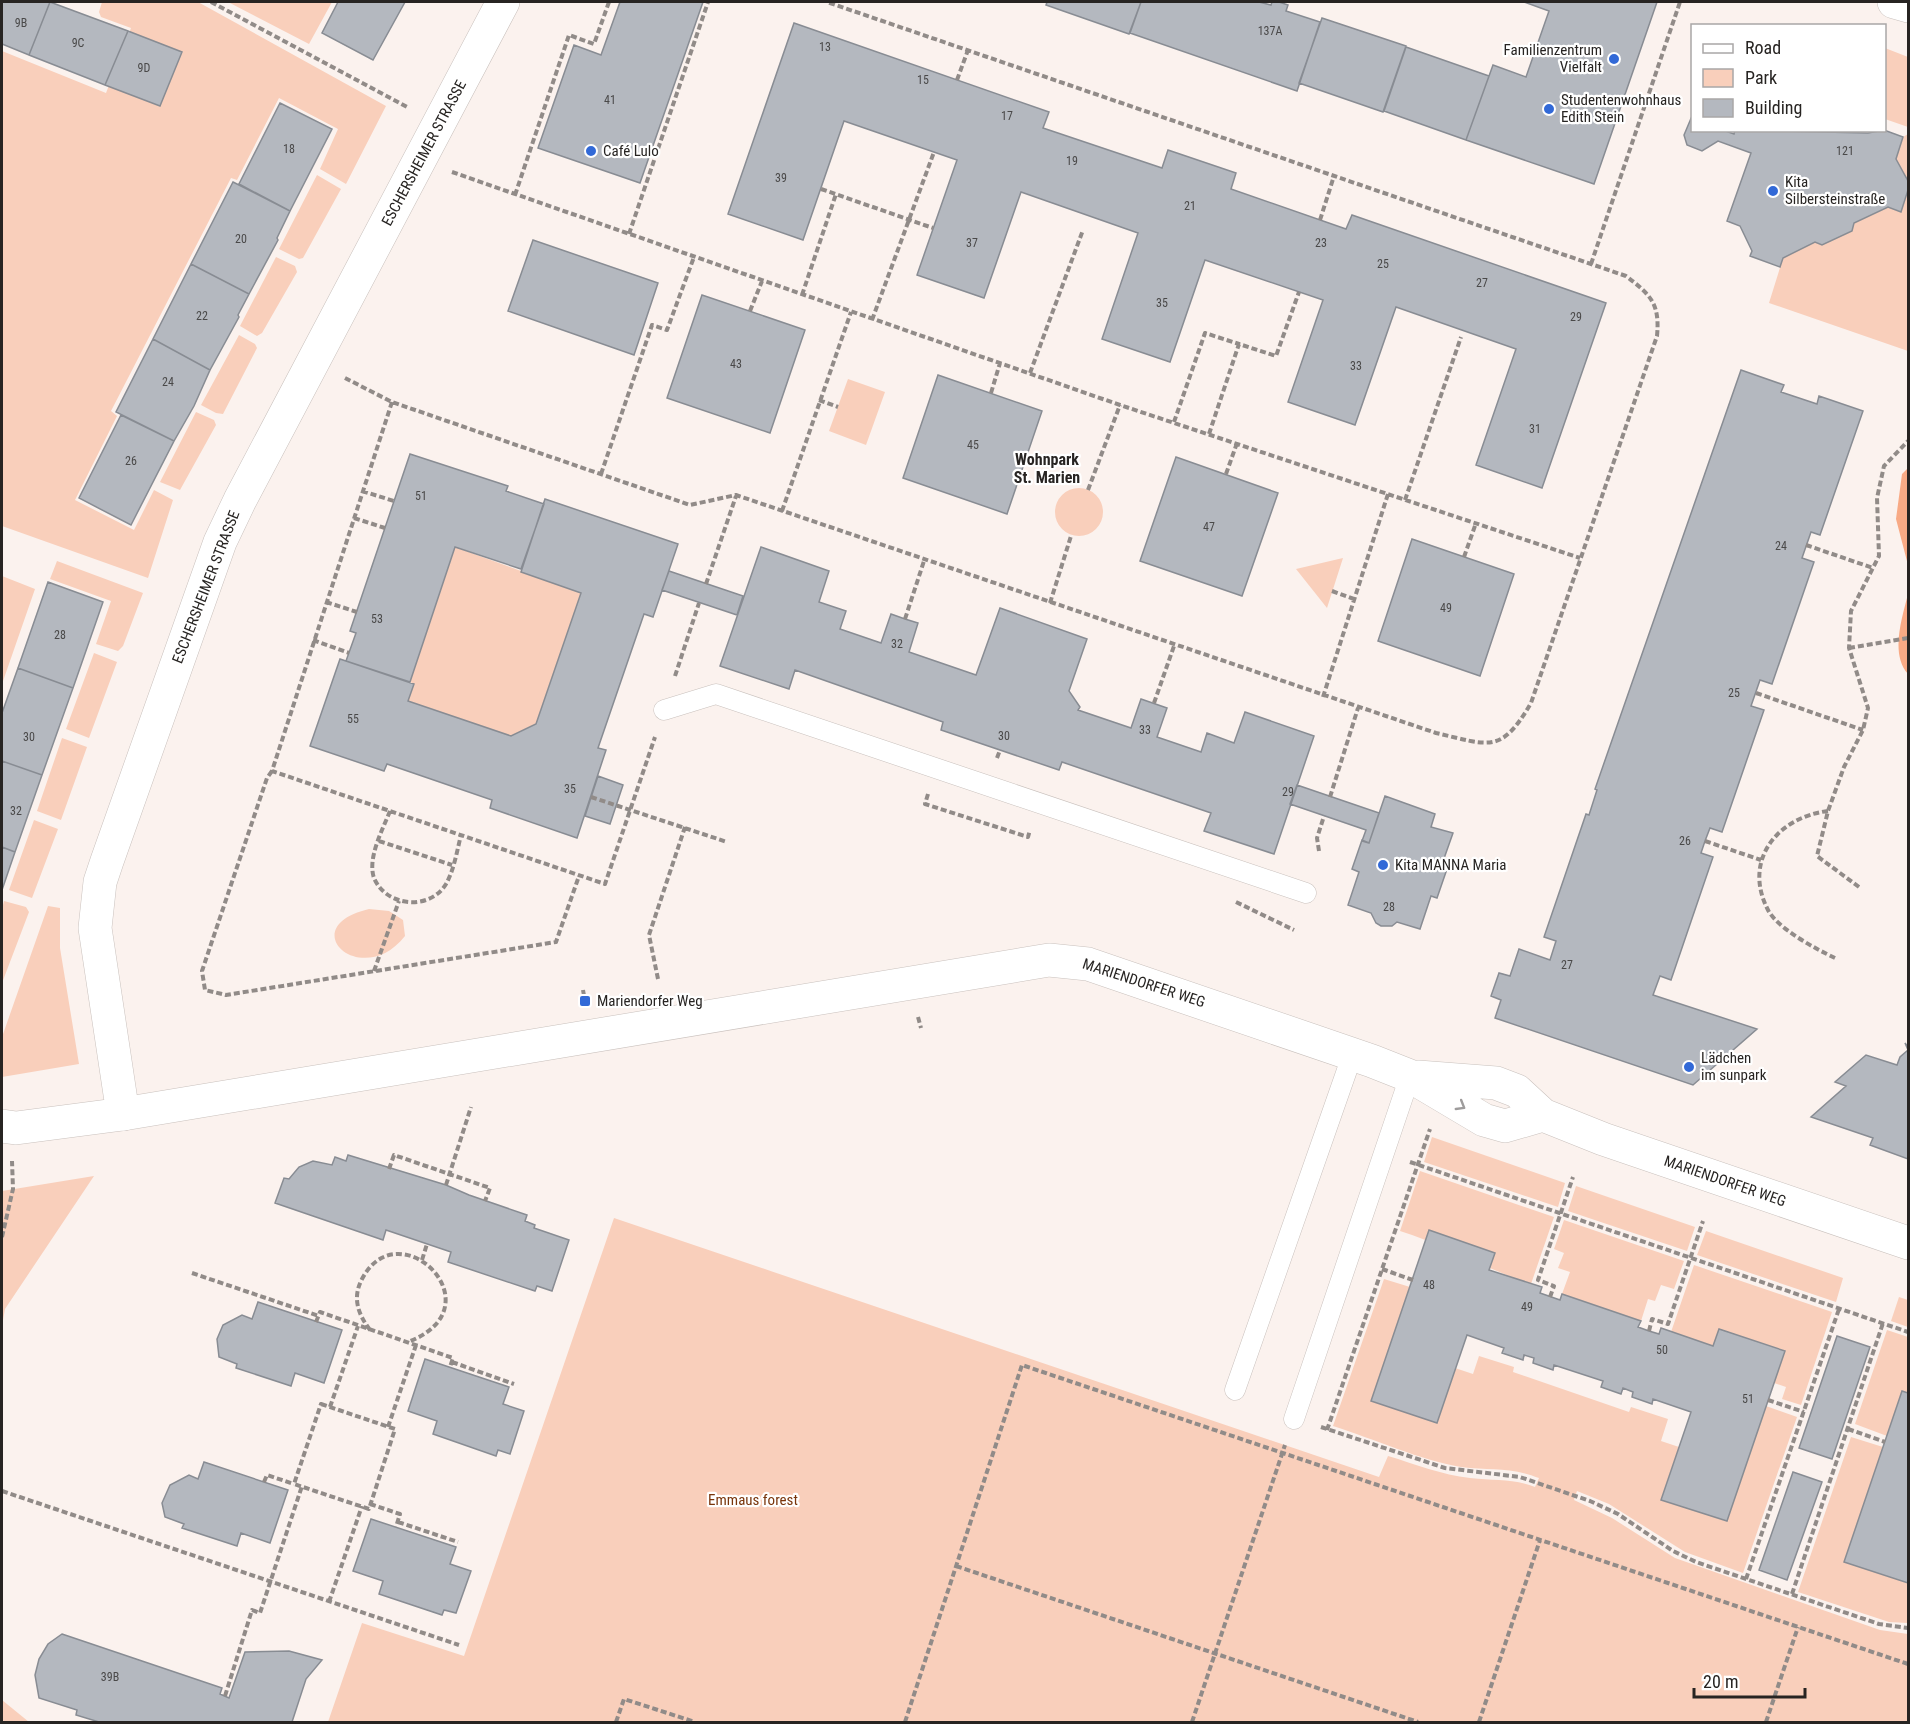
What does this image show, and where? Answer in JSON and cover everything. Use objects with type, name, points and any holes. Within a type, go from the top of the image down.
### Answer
[{"type":"street","name":"ESCHERSHEIMER STRASSE","points":[[123,1114],[96,928],[100,882],[220,542],[503,2]]},
{"type":"street","points":[[1894,2],[1908,6]]},
{"type":"street","name":"MARIENDORFER WEG","points":[[6,1131],[123,1114],[1049,960],[1088,964],[1353,1053],[1410,1076],[1484,1120],[1505,1126],[1543,1115],[1613,1142],[1908,1243]]},
{"type":"lane","points":[[664,710],[716,694],[1306,893]]},
{"type":"lane","points":[[1235,1390],[1353,1053]]},
{"type":"lane","points":[[1294,1419],[1410,1076]]},
{"type":"path","points":[[211,2],[414,111]]},
{"type":"path","points":[[515,195],[569,35],[594,44],[609,2]]},
{"type":"path","points":[[629,234],[708,2]]},
{"type":"path","points":[[314,359],[392,402],[690,505],[736,495],[1323,697],[1436,733],[1480,743],[1497,742],[1516,730],[1531,703],[1657,336],[1659,315],[1648,292],[1626,276],[827,2]]},
{"type":"path","points":[[1591,264],[1680,2]]},
{"type":"path","points":[[957,80],[968,50]]},
{"type":"path","points":[[872,320],[934,152]]},
{"type":"path","points":[[422,155],[458,176],[1120,405],[1580,558]]},
{"type":"path","points":[[1320,220],[1334,176]]},
{"type":"path","points":[[820,189],[933,228]]},
{"type":"path","points":[[802,295],[836,194]]},
{"type":"path","points":[[1030,373],[1083,230]]},
{"type":"path","points":[[601,474],[652,325],[667,330],[694,256]]},
{"type":"path","points":[[750,311],[762,280]]},
{"type":"path","points":[[1174,422],[1205,333],[1276,356],[1299,292]]},
{"type":"path","points":[[782,511],[851,312]]},
{"type":"path","points":[[1405,500],[1461,337]]},
{"type":"path","points":[[1209,434],[1239,344]]},
{"type":"path","points":[[991,393],[1000,363]]},
{"type":"path","points":[[819,400],[838,407]]},
{"type":"path","points":[[392,402],[272,771],[267,778],[202,971],[205,990],[226,995],[556,942],[579,876]]},
{"type":"path","points":[[1088,490],[1120,405]]},
{"type":"path","points":[[1859,887],[1817,856],[1828,811],[1844,767],[1863,730],[1868,708],[1849,648],[1851,611],[1879,556],[1877,498],[1884,466],[1908,441]]},
{"type":"path","points":[[1226,474],[1237,443]]},
{"type":"path","points":[[362,491],[394,501]]},
{"type":"path","points":[[1323,697],[1388,494]]},
{"type":"path","points":[[706,584],[736,495]]},
{"type":"path","points":[[354,518],[385,528]]},
{"type":"path","points":[[1464,557],[1476,523]]},
{"type":"path","points":[[1050,603],[1071,536]]},
{"type":"path","points":[[1806,545],[1873,568]]},
{"type":"path","points":[[905,619],[924,561]]},
{"type":"path","points":[[1332,591],[1354,599]]},
{"type":"path","points":[[326,602],[357,612]]},
{"type":"path","points":[[272,771],[605,884],[699,603]]},
{"type":"path","points":[[1849,648],[1908,638]]},
{"type":"path","points":[[314,640],[349,652]]},
{"type":"path","points":[[1154,703],[1174,646]]},
{"type":"path","points":[[1756,693],[1863,730]]},
{"type":"path","points":[[1330,797],[1358,708]]},
{"type":"path","points":[[997,759],[1000,750]]},
{"type":"path","points":[[591,797],[727,842]]},
{"type":"path","points":[[390,811],[373,859],[374,878],[385,891],[399,901],[416,903],[432,898],[446,885],[461,836]]},
{"type":"path","points":[[1828,811],[1812,813],[1794,820],[1768,843],[1761,860],[1761,893],[1769,912],[1807,945],[1835,958]]},
{"type":"path","points":[[1319,851],[1317,838],[1324,816]]},
{"type":"path","points":[[658,979],[649,935],[685,827]]},
{"type":"path","points":[[379,841],[452,866]]},
{"type":"path","points":[[1705,841],[1761,860]]},
{"type":"path","points":[[374,971],[399,901]]},
{"type":"path","points":[[584,990],[585,1001]]},
{"type":"path","points":[[918,1016],[921,1028]]},
{"type":"path","points":[[446,1185],[471,1107]]},
{"type":"path","points":[[1327,1430],[1431,1126]]},
{"type":"path","points":[[2,1238],[13,1189],[12,1164],[6,1131]]},
{"type":"path","points":[[1384,1153],[1908,1332]]},
{"type":"path","points":[[389,1169],[394,1155],[490,1188],[485,1201]]},
{"type":"path","points":[[1550,1297],[1554,1286],[1538,1280],[1573,1177]]},
{"type":"path","points":[[1648,1330],[1652,1319],[1668,1324],[1703,1221]]},
{"type":"path","points":[[422,1260],[427,1244]]},
{"type":"path","points":[[370,1329],[362,1319],[356,1301],[358,1286],[366,1270],[382,1259],[401,1254],[422,1260],[435,1270],[442,1284],[444,1305],[434,1328],[408,1342]]},
{"type":"path","points":[[1382,1269],[1413,1280]]},
{"type":"path","points":[[192,1273],[319,1316]]},
{"type":"path","points":[[1746,1579],[1839,1309]]},
{"type":"path","points":[[316,1322],[320,1312],[453,1358],[451,1365],[514,1384]]},
{"type":"path","points":[[1792,1594],[1883,1323]]},
{"type":"path","points":[[330,1407],[358,1326]]},
{"type":"path","points":[[388,1427],[416,1345]]},
{"type":"path","points":[[904,1722],[1022,1365],[1908,1665]]},
{"type":"path","points":[[1768,1400],[1804,1412]]},
{"type":"path","points":[[264,1482],[267,1475],[294,1484],[302,1486],[362,1506],[369,1509],[395,1429],[321,1404],[294,1484]]},
{"type":"path","points":[[1294,1419],[1445,1468],[1520,1476],[1590,1501],[1618,1515],[1673,1551],[1746,1579],[1879,1624],[1908,1628]]},
{"type":"path","points":[[1848,1429],[1885,1442]]},
{"type":"path","points":[[1192,1722],[1283,1452]]},
{"type":"path","points":[[225,1696],[252,1610],[260,1613],[302,1486]]},
{"type":"path","points":[[2,1491],[459,1644]]},
{"type":"path","points":[[370,1504],[400,1514],[397,1524],[458,1542]]},
{"type":"path","points":[[329,1602],[362,1506]]},
{"type":"path","points":[[1479,1722],[1540,1540]]},
{"type":"path","points":[[956,1566],[1418,1722]]},
{"type":"path","points":[[1766,1722],[1798,1627]]},
{"type":"path","points":[[616,1722],[624,1698],[695,1722]]},
{"type":"green space","points":[[102,2],[198,2],[386,106],[346,184],[320,169],[338,129],[279,98],[237,180],[231,178],[111,411],[117,416],[75,500],[134,530],[154,490],[173,500],[148,578],[2,526],[2,51],[106,93],[131,28],[101,17],[99,12]]},
{"type":"green space","points":[[228,2],[332,2],[309,44]]},
{"type":"green space","points":[[1886,48],[1908,57],[1908,127],[1886,119]]},
{"type":"green space","points":[[1908,134],[1908,181],[1896,159],[1903,137]]},
{"type":"green space","points":[[317,175],[341,189],[303,258],[299,259],[279,249]]},
{"type":"green space","points":[[1908,190],[1908,351],[1769,303],[1783,258],[1815,242],[1822,245],[1852,231],[1854,223],[1888,207],[1901,212]]},
{"type":"green space","points":[[276,257],[295,266],[297,272],[262,333],[257,336],[240,326]]},
{"type":"green space","points":[[239,335],[255,344],[257,348],[223,414],[216,413],[201,405]]},
{"type":"green space","points":[[848,379],[885,392],[866,445],[829,431]]},
{"type":"green space","points":[[196,412],[214,420],[216,425],[180,490],[160,482]]},
{"type":"green space","points":[[1074,488],[1084,488],[1099,498],[1103,512],[1102,521],[1093,532],[1084,536],[1074,536],[1059,526],[1055,517],[1055,507],[1065,492]]},
{"type":"green space","points":[[455,547],[581,593],[536,724],[511,736],[408,701],[414,684],[410,682]]},
{"type":"green space","points":[[1343,558],[1327,608],[1296,569]]},
{"type":"green space","points":[[57,561],[143,593],[123,646],[118,651],[96,644],[111,601],[50,579]]},
{"type":"green space","points":[[2,576],[35,589],[2,684]]},
{"type":"green space","points":[[94,653],[117,662],[89,738],[66,729]]},
{"type":"green space","points":[[62,738],[87,747],[61,820],[37,811]]},
{"type":"green space","points":[[34,820],[58,829],[32,898],[9,890]]},
{"type":"green space","points":[[4,901],[26,907],[29,912],[2,983],[2,909]]},
{"type":"green space","points":[[48,906],[60,908],[60,948],[79,1064],[2,1077],[2,1037]]},
{"type":"green space","points":[[369,909],[389,911],[403,920],[405,936],[388,951],[370,958],[354,956],[342,950],[335,940],[336,929],[347,918]]},
{"type":"green space","points":[[1432,1137],[1565,1183],[1558,1207],[1424,1162]]},
{"type":"green space","points":[[1420,1171],[1554,1217],[1531,1284],[1400,1231]]},
{"type":"green space","points":[[94,1176],[5,1309],[2,1326],[2,1191]]},
{"type":"green space","points":[[1576,1186],[1695,1227],[1687,1251],[1568,1211]]},
{"type":"green space","name":"Emmaus forest","points":[[614,1218],[1379,1477],[1388,1456],[1460,1477],[1510,1481],[1535,1487],[1539,1478],[1509,1470],[1445,1464],[1333,1426],[1384,1279],[1410,1287],[1455,1368],[1473,1374],[1479,1356],[1514,1367],[1513,1372],[1629,1412],[1631,1407],[1668,1419],[1661,1441],[1679,1447],[1661,1499],[1726,1521],[1766,1406],[1797,1417],[1743,1573],[1685,1552],[1609,1504],[1577,1491],[1574,1500],[1612,1518],[1675,1558],[1880,1630],[1908,1634],[1908,1722],[328,1722],[362,1623],[464,1656]]},
{"type":"green space","points":[[1564,1220],[1684,1261],[1674,1289],[1661,1285],[1655,1301],[1648,1299],[1641,1321],[1562,1294],[1570,1272],[1558,1268],[1564,1253],[1554,1249]]},
{"type":"green space","points":[[1706,1231],[1843,1278],[1836,1302],[1697,1255]]},
{"type":"green space","points":[[1694,1265],[1832,1312],[1801,1405],[1782,1399],[1786,1387],[1774,1383],[1785,1351],[1719,1329],[1713,1346],[1671,1332]]},
{"type":"green space","points":[[1899,1297],[1908,1300],[1908,1327],[1891,1321]]},
{"type":"green space","points":[[1887,1330],[1908,1337],[1908,1393],[1902,1391],[1887,1436],[1855,1424]]},
{"type":"green space","points":[[1851,1437],[1883,1447],[1845,1561],[1908,1583],[1908,1623],[1889,1622],[1798,1592]]},
{"type":"green space","points":[[2,1700],[29,1722],[2,1722]]},
{"type":"shaded area","points":[[1908,468],[1908,565],[1896,519],[1902,474]]},
{"type":"shaded area","points":[[1908,594],[1908,674],[1900,656],[1899,636]]},
{"type":"building","points":[[2,2],[50,2],[29,55],[2,44]]},
{"type":"building","points":[[50,2],[128,31],[105,85],[29,55]]},
{"type":"building","points":[[338,2],[405,2],[373,60],[322,33]]},
{"type":"building","points":[[620,2],[703,2],[640,183],[538,148],[574,45],[601,55]]},
{"type":"building","points":[[1047,2],[1141,2],[1129,34],[1046,5]]},
{"type":"building","points":[[1141,2],[1259,2],[1271,5],[1272,2],[1279,2],[1288,5],[1286,11],[1320,22],[1297,91],[1130,33]]},
{"type":"building","name":"Studentenwohnhaus Edith Stein","points":[[1524,2],[1657,2],[1594,184],[1466,140],[1493,65],[1526,77],[1549,11]]},
{"type":"building","points":[[1322,18],[1406,46],[1383,112],[1299,83]]},
{"type":"building","points":[[794,23],[1049,112],[1043,128],[1162,168],[1168,150],[1236,173],[1231,189],[1346,229],[1352,215],[1606,303],[1542,488],[1476,465],[1516,349],[1396,307],[1355,425],[1288,402],[1323,300],[1205,260],[1170,362],[1102,339],[1138,233],[1021,192],[984,298],[917,275],[957,160],[844,121],[803,240],[728,214]]},
{"type":"building","points":[[128,31],[182,52],[160,106],[105,85]]},
{"type":"building","points":[[1406,47],[1489,76],[1466,140],[1384,111]]},
{"type":"building","points":[[280,103],[332,129],[290,211],[239,184]]},
{"type":"building","points":[[1691,118],[1691,132],[1734,134],[1734,132],[1868,133],[1886,131],[1903,137],[1896,159],[1908,181],[1908,190],[1901,212],[1888,207],[1854,223],[1852,231],[1822,245],[1815,242],[1783,258],[1780,267],[1750,256],[1752,251],[1740,226],[1727,221],[1751,153],[1718,141],[1702,151],[1687,145],[1684,135]]},
{"type":"building","points":[[233,182],[290,211],[278,240],[249,294],[191,264]]},
{"type":"building","points":[[533,240],[658,283],[634,355],[508,311]]},
{"type":"building","points":[[191,264],[249,294],[210,370],[153,339]]},
{"type":"building","points":[[702,295],[805,330],[770,433],[667,398]]},
{"type":"building","points":[[153,339],[210,370],[194,406],[174,441],[116,412]]},
{"type":"building","points":[[1741,370],[1784,385],[1781,392],[1817,404],[1819,396],[1863,411],[1820,535],[1811,532],[1802,558],[1814,562],[1772,684],[1760,680],[1751,706],[1764,710],[1722,832],[1710,828],[1705,841],[1701,853],[1713,857],[1671,980],[1660,976],[1653,995],[1757,1029],[1693,1085],[1495,1018],[1501,1000],[1491,996],[1499,973],[1510,976],[1519,949],[1550,960],[1556,941],[1544,937],[1586,814],[1589,815],[1597,790],[1595,789]]},
{"type":"building","points":[[938,375],[1042,411],[1007,514],[903,478]]},
{"type":"building","points":[[121,415],[174,441],[131,525],[79,498]]},
{"type":"building","points":[[410,454],[508,486],[506,491],[544,504],[521,569],[455,547],[410,682],[346,661],[356,633],[350,631]]},
{"type":"building","points":[[1176,457],[1278,493],[1242,596],[1140,561]]},
{"type":"building","points":[[545,499],[678,544],[653,617],[644,614],[598,748],[606,750],[577,838],[490,808],[492,800],[387,764],[384,771],[310,746],[340,659],[414,684],[408,701],[511,736],[536,724],[581,593],[521,572]]},
{"type":"building","points":[[1412,539],[1514,574],[1480,676],[1378,641]]},
{"type":"building","points":[[761,547],[829,571],[819,602],[846,611],[840,629],[881,643],[891,614],[918,623],[909,652],[976,675],[1000,608],[1087,639],[1069,691],[1080,707],[1078,710],[1131,728],[1141,699],[1167,708],[1157,737],[1201,752],[1207,733],[1234,743],[1245,712],[1314,736],[1274,854],[1204,831],[1211,813],[1062,762],[1059,770],[941,730],[943,722],[795,670],[789,689],[720,666]]},
{"type":"building","points":[[669,571],[743,596],[737,615],[662,590]]},
{"type":"building","points":[[48,582],[103,602],[73,688],[18,668]]},
{"type":"building","points":[[18,668],[73,688],[42,775],[2,761],[2,713]]},
{"type":"building","points":[[2,761],[42,775],[15,852],[2,847]]},
{"type":"building","points":[[598,776],[623,785],[610,824],[585,816]]},
{"type":"building","points":[[1297,785],[1379,813],[1369,843],[1362,841],[1366,830],[1290,804]]},
{"type":"building","points":[[1385,796],[1435,814],[1431,827],[1453,833],[1441,867],[1447,869],[1437,898],[1431,896],[1420,929],[1397,922],[1392,926],[1381,926],[1376,923],[1371,913],[1348,905],[1359,872],[1352,869],[1362,840],[1369,843]]},
{"type":"building","points":[[2,847],[15,852],[2,890]]},
{"type":"building","points":[[1908,1050],[1908,1159],[1870,1145],[1873,1138],[1811,1117],[1846,1086],[1835,1082],[1866,1055],[1897,1065],[1900,1057]]},
{"type":"building","points":[[348,1155],[446,1185],[527,1215],[525,1221],[535,1225],[534,1228],[569,1240],[552,1291],[537,1286],[535,1291],[448,1262],[451,1252],[386,1230],[383,1240],[275,1203],[284,1178],[289,1179],[299,1167],[313,1161],[332,1165],[335,1157],[346,1161]]},
{"type":"building","points":[[1429,1230],[1495,1253],[1489,1270],[1542,1287],[1540,1293],[1560,1300],[1562,1294],[1641,1321],[1638,1327],[1649,1331],[1659,1334],[1661,1328],[1713,1346],[1719,1329],[1785,1351],[1727,1521],[1661,1500],[1691,1412],[1653,1399],[1652,1404],[1632,1397],[1633,1392],[1623,1388],[1621,1394],[1601,1387],[1603,1381],[1554,1365],[1553,1370],[1533,1363],[1534,1358],[1524,1355],[1523,1360],[1502,1353],[1504,1348],[1467,1335],[1437,1423],[1371,1401]]},
{"type":"building","points":[[258,1302],[342,1330],[324,1383],[295,1373],[291,1386],[236,1368],[237,1364],[219,1357],[217,1339],[223,1325],[242,1315],[252,1319]]},
{"type":"building","points":[[1837,1336],[1870,1347],[1832,1459],[1799,1448]]},
{"type":"building","points":[[425,1359],[509,1387],[503,1404],[524,1411],[510,1454],[498,1450],[496,1456],[433,1434],[437,1421],[408,1411]]},
{"type":"building","points":[[1902,1391],[1908,1393],[1908,1583],[1844,1562]]},
{"type":"building","points":[[204,1462],[288,1490],[270,1543],[241,1533],[237,1546],[182,1528],[184,1524],[165,1517],[162,1503],[170,1485],[189,1475],[198,1479]]},
{"type":"building","points":[[1793,1472],[1822,1482],[1787,1580],[1759,1570]]},
{"type":"building","points":[[371,1519],[456,1547],[450,1564],[471,1571],[456,1613],[444,1610],[442,1615],[379,1594],[383,1581],[353,1571]]},
{"type":"building","points":[[62,1634],[222,1688],[220,1694],[229,1698],[245,1652],[289,1651],[322,1660],[306,1679],[292,1722],[99,1722],[76,1715],[77,1710],[39,1698],[35,1675],[39,1659],[48,1644]]},
{"type":"place","name":"Familienzentrum Vielfalt","points":[[1614,59]]},
{"type":"place","name":"Studentenwohnhaus Edith Stein","points":[[1549,109]]},
{"type":"place","name":"Café Lulo","points":[[591,151]]},
{"type":"place","name":"Kita Silbersteinstraße","points":[[1773,191]]},
{"type":"place","name":"Kita MANNA Maria","points":[[1383,865]]},
{"type":"place","name":"Mariendorfer Weg","points":[[585,1001]]},
{"type":"place","name":"Lädchen im sunpark","points":[[1689,1067]]},
{"type":"district","name":"Wohnpark St. Marien","points":[[1047,468]]}]
